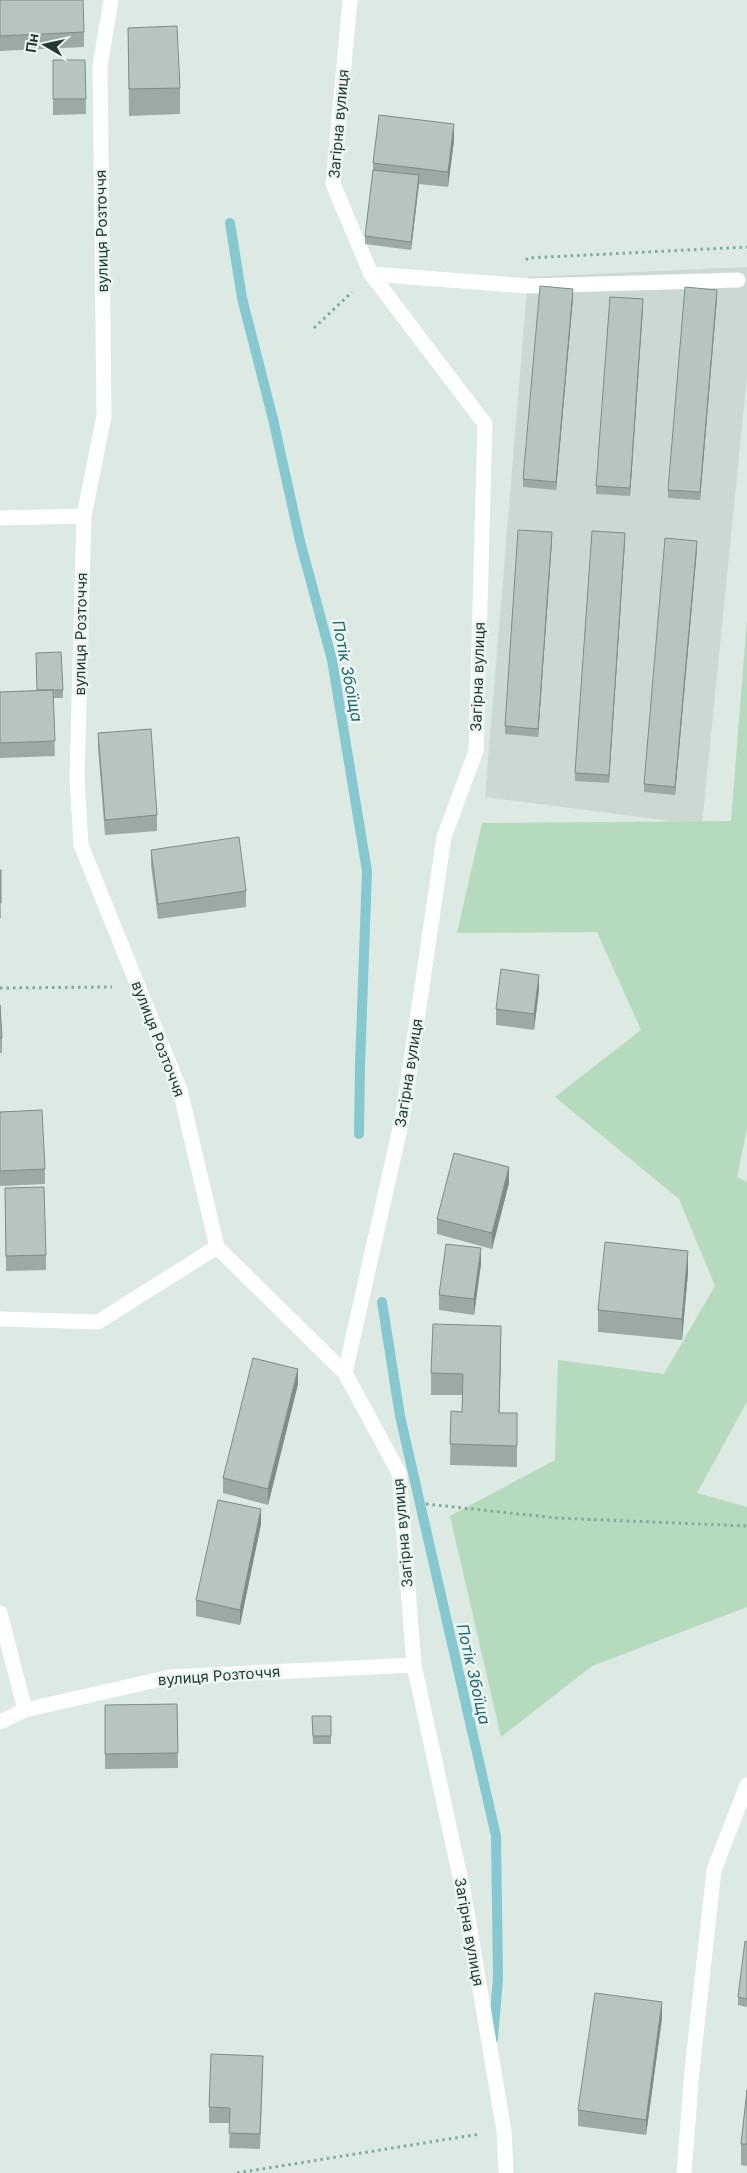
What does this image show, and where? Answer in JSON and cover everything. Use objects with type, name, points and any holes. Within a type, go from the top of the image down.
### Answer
[{"type":"street","name":"вулиця Розточчя","points":[[111,0],[100,66],[104,416],[84,516],[77,778],[81,845],[180,1090],[217,1246]]},
{"type":"street","name":"Загірна вулиця","points":[[350,0],[333,184],[371,274],[485,424],[476,751],[444,837],[403,1115],[345,1372],[399,1473],[414,1665],[464,1895],[504,2130],[503,2170]]},
{"type":"street","points":[[371,274],[528,286],[738,280]]},
{"type":"street","points":[[0,518],[84,516]]},
{"type":"street","points":[[0,1319],[98,1322],[217,1246],[345,1372]]},
{"type":"street","points":[[0,1612],[25,1710]]},
{"type":"street","name":"вулиця Розточчя","points":[[0,1722],[25,1710],[170,1676],[414,1665]]},
{"type":"street","points":[[684,2173],[692,2071],[714,1870],[747,1786]]},
{"type":"path","points":[[501,284],[528,258],[747,247]]},
{"type":"path","points":[[314,328],[371,274]]},
{"type":"path","points":[[0,988],[138,986]]},
{"type":"path","points":[[401,1501],[558,1518],[747,1526]]},
{"type":"path","points":[[237,2173],[504,2130]]},
{"type":"shaded area","points":[[747,267],[747,376],[702,825],[485,797],[528,277]]},
{"type":"green space","points":[[747,619],[747,1129],[737,1177],[747,1182],[747,1402],[697,1493],[747,1507],[747,1607],[592,1666],[501,1737],[450,1516],[555,1460],[558,1360],[664,1374],[715,1286],[679,1199],[555,1097],[641,1030],[597,932],[457,933],[482,823],[731,821]]},
{"type":"building","points":[[0,0],[83,0],[84,32],[0,36]]},
{"type":"building","points":[[177,26],[180,88],[129,89],[128,28]]},
{"type":"building","points":[[53,60],[85,60],[86,99],[53,99]]},
{"type":"building","points":[[379,115],[454,124],[448,172],[373,163]]},
{"type":"building","points":[[373,170],[419,175],[411,242],[365,236]]},
{"type":"building","points":[[540,286],[573,289],[556,482],[523,479]]},
{"type":"building","points":[[685,287],[717,290],[700,492],[668,490]]},
{"type":"building","points":[[610,297],[643,299],[630,488],[596,486]]},
{"type":"building","points":[[518,530],[552,532],[538,729],[505,726]]},
{"type":"building","points":[[592,531],[625,533],[609,775],[575,773]]},
{"type":"building","points":[[665,538],[697,541],[675,787],[644,784]]},
{"type":"building","points":[[61,652],[63,690],[37,690],[36,653]]},
{"type":"building","points":[[53,690],[55,741],[0,743],[0,692]]},
{"type":"building","points":[[151,729],[157,815],[105,820],[98,733]]},
{"type":"building","points":[[239,837],[246,891],[158,904],[151,850]]},
{"type":"building","points":[[1,870],[1,903],[0,903]]},
{"type":"building","points":[[501,969],[539,975],[534,1014],[496,1009]]},
{"type":"building","points":[[0,1005],[2,1038],[0,1038]]},
{"type":"building","points":[[42,1110],[45,1169],[0,1171],[0,1112]]},
{"type":"building","points":[[454,1153],[509,1167],[492,1233],[437,1219]]},
{"type":"building","points":[[44,1187],[46,1255],[6,1256],[5,1188]]},
{"type":"building","points":[[605,1242],[688,1251],[682,1319],[598,1310]]},
{"type":"building","points":[[446,1244],[481,1248],[474,1299],[439,1295]]},
{"type":"building","points":[[433,1324],[501,1326],[499,1413],[517,1413],[517,1446],[450,1444],[451,1411],[462,1412],[463,1374],[431,1373]]},
{"type":"building","points":[[253,1358],[298,1369],[268,1489],[223,1478]]},
{"type":"building","points":[[218,1500],[261,1509],[240,1610],[196,1600]]},
{"type":"building","points":[[177,1704],[178,1753],[105,1754],[105,1705]]},
{"type":"building","points":[[312,1716],[331,1716],[331,1736],[313,1736]]},
{"type":"building","points":[[745,1941],[747,1942],[747,1999],[738,1997]]},
{"type":"building","points":[[595,1993],[662,2002],[646,2120],[578,2110]]},
{"type":"building","points":[[211,2054],[263,2056],[260,2134],[229,2133],[230,2108],[209,2107]]},
{"type":"building","points":[[747,2090],[747,2144],[741,2144]]},
{"type":"waterway","name":"Потік Збоїща","points":[[230,223],[242,298],[273,419],[300,541],[332,660],[367,871],[359,1134]]},
{"type":"waterway","name":"Потік Збоїща","points":[[382,1302],[400,1416],[496,1836],[498,1978],[493,2039]]}]
